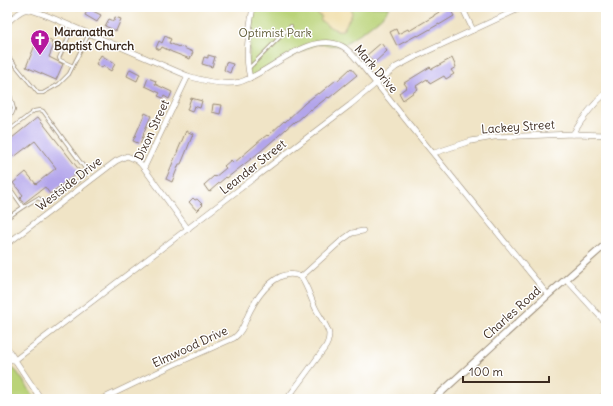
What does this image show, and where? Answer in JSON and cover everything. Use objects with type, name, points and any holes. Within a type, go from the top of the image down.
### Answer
[{"type":"street","points":[[250,78],[247,59],[252,7]]},
{"type":"street","points":[[462,7],[473,30]]},
{"type":"street","name":"Leander Street","points":[[16,360],[350,105],[396,67],[523,7]]},
{"type":"street","name":"Mark Drive","points":[[7,23],[19,12],[29,9],[188,76],[209,81],[232,83],[250,78],[296,52],[316,44],[330,43],[342,46],[350,52],[376,82],[548,295]]},
{"type":"street","name":"Dixon Street","points":[[188,76],[144,168],[188,229]]},
{"type":"street","points":[[573,134],[590,109],[606,94]]},
{"type":"street","name":"Lackey Street","points":[[434,153],[481,139],[573,134],[606,135]]},
{"type":"street","name":"Westside Drive","points":[[7,244],[116,160],[127,156],[136,159],[144,168]]},
{"type":"street","points":[[287,399],[324,349],[329,337],[329,333],[301,277],[341,240],[352,233],[363,231]]},
{"type":"street","name":"Charles Road","points":[[434,399],[606,244]]},
{"type":"street","name":"Elmwood Drive","points":[[102,399],[234,338],[241,332],[257,298],[267,286],[276,279],[289,274],[296,274],[301,277]]},
{"type":"street","points":[[566,279],[606,323]]},
{"type":"street","points":[[7,348],[41,399]]},
{"type":"street","points":[[7,358],[16,360]]},
{"type":"street","points":[[600,399],[606,393]]},
{"type":"lane","points":[[68,25],[66,30],[69,36],[59,58],[60,60],[73,66]]},
{"type":"lane","points":[[248,70],[291,26]]},
{"type":"lane","points":[[7,55],[38,93],[43,93],[58,84],[69,74],[89,34]]},
{"type":"lane","points":[[7,85],[14,109],[12,114],[7,117]]},
{"type":"lane","points":[[7,132],[34,111],[43,111],[84,166],[86,174],[91,180]]},
{"type":"lane","points":[[7,218],[38,198],[45,203],[53,200],[86,174]]},
{"type":"lane","points":[[7,184],[23,207]]},
{"type":"green space","name":"Optimist Park","points":[[253,7],[390,7],[381,18],[342,46],[316,44],[250,78],[248,69]]},
{"type":"green space","points":[[12,369],[17,372],[36,399],[7,399],[7,377]]},
{"type":"sand","points":[[316,7],[351,7],[352,14],[343,30],[337,30],[331,28],[320,20],[322,17],[315,12]]},
{"type":"building","points":[[89,7],[95,7],[93,11],[101,15],[97,22],[85,15]]},
{"type":"building","points":[[448,7],[454,16],[397,46],[390,32],[396,29],[398,34],[408,29],[409,31]]},
{"type":"building","points":[[115,17],[121,19],[116,31],[105,26],[109,19],[114,21]]},
{"type":"building","points":[[165,36],[171,39],[169,43],[193,52],[190,59],[162,47],[160,50],[156,48],[159,41],[162,43]]},
{"type":"building","name":"Maranatha Baptist Church","points":[[43,37],[52,41],[51,43],[54,44],[49,57],[63,64],[56,80],[26,67],[38,38],[42,40]]},
{"type":"building","points":[[381,43],[387,51],[374,63],[367,55]]},
{"type":"building","points":[[101,55],[115,64],[111,71],[96,64]]},
{"type":"building","points":[[208,55],[215,57],[212,67],[202,64],[204,57],[208,58]]},
{"type":"building","points":[[452,58],[456,67],[451,70],[454,74],[446,79],[444,76],[430,84],[427,79],[416,86],[418,89],[403,100],[399,93],[407,87],[404,83],[430,67],[432,69]]},
{"type":"building","points":[[226,62],[233,64],[230,73],[224,70]]},
{"type":"building","points":[[351,68],[357,75],[329,98],[328,97],[311,109],[295,123],[294,122],[261,151],[227,178],[226,177],[209,192],[204,185],[226,168],[224,166],[231,160],[234,163],[284,121],[285,122],[305,103],[336,80],[337,81]]},
{"type":"building","points":[[130,69],[140,74],[137,81],[127,76]]},
{"type":"building","points":[[148,78],[156,81],[155,84],[172,92],[169,99],[164,96],[163,98],[158,96],[160,93],[145,86]]},
{"type":"building","points":[[191,98],[202,101],[200,108],[194,106],[192,112],[187,110]]},
{"type":"building","points":[[213,104],[222,105],[220,114],[212,112]]},
{"type":"building","points":[[145,113],[151,116],[140,144],[133,141]]},
{"type":"building","points":[[38,117],[80,171],[50,194],[45,187],[24,203],[20,198],[23,195],[13,183],[26,172],[36,184],[56,168],[35,141],[14,157],[7,147],[7,142]]},
{"type":"building","points":[[186,131],[193,134],[172,182],[166,179]]},
{"type":"building","points":[[193,198],[195,200],[197,199],[203,205],[197,211],[189,202]]},
{"type":"place","name":"Maranatha Baptist Church","points":[[40,56]]}]
